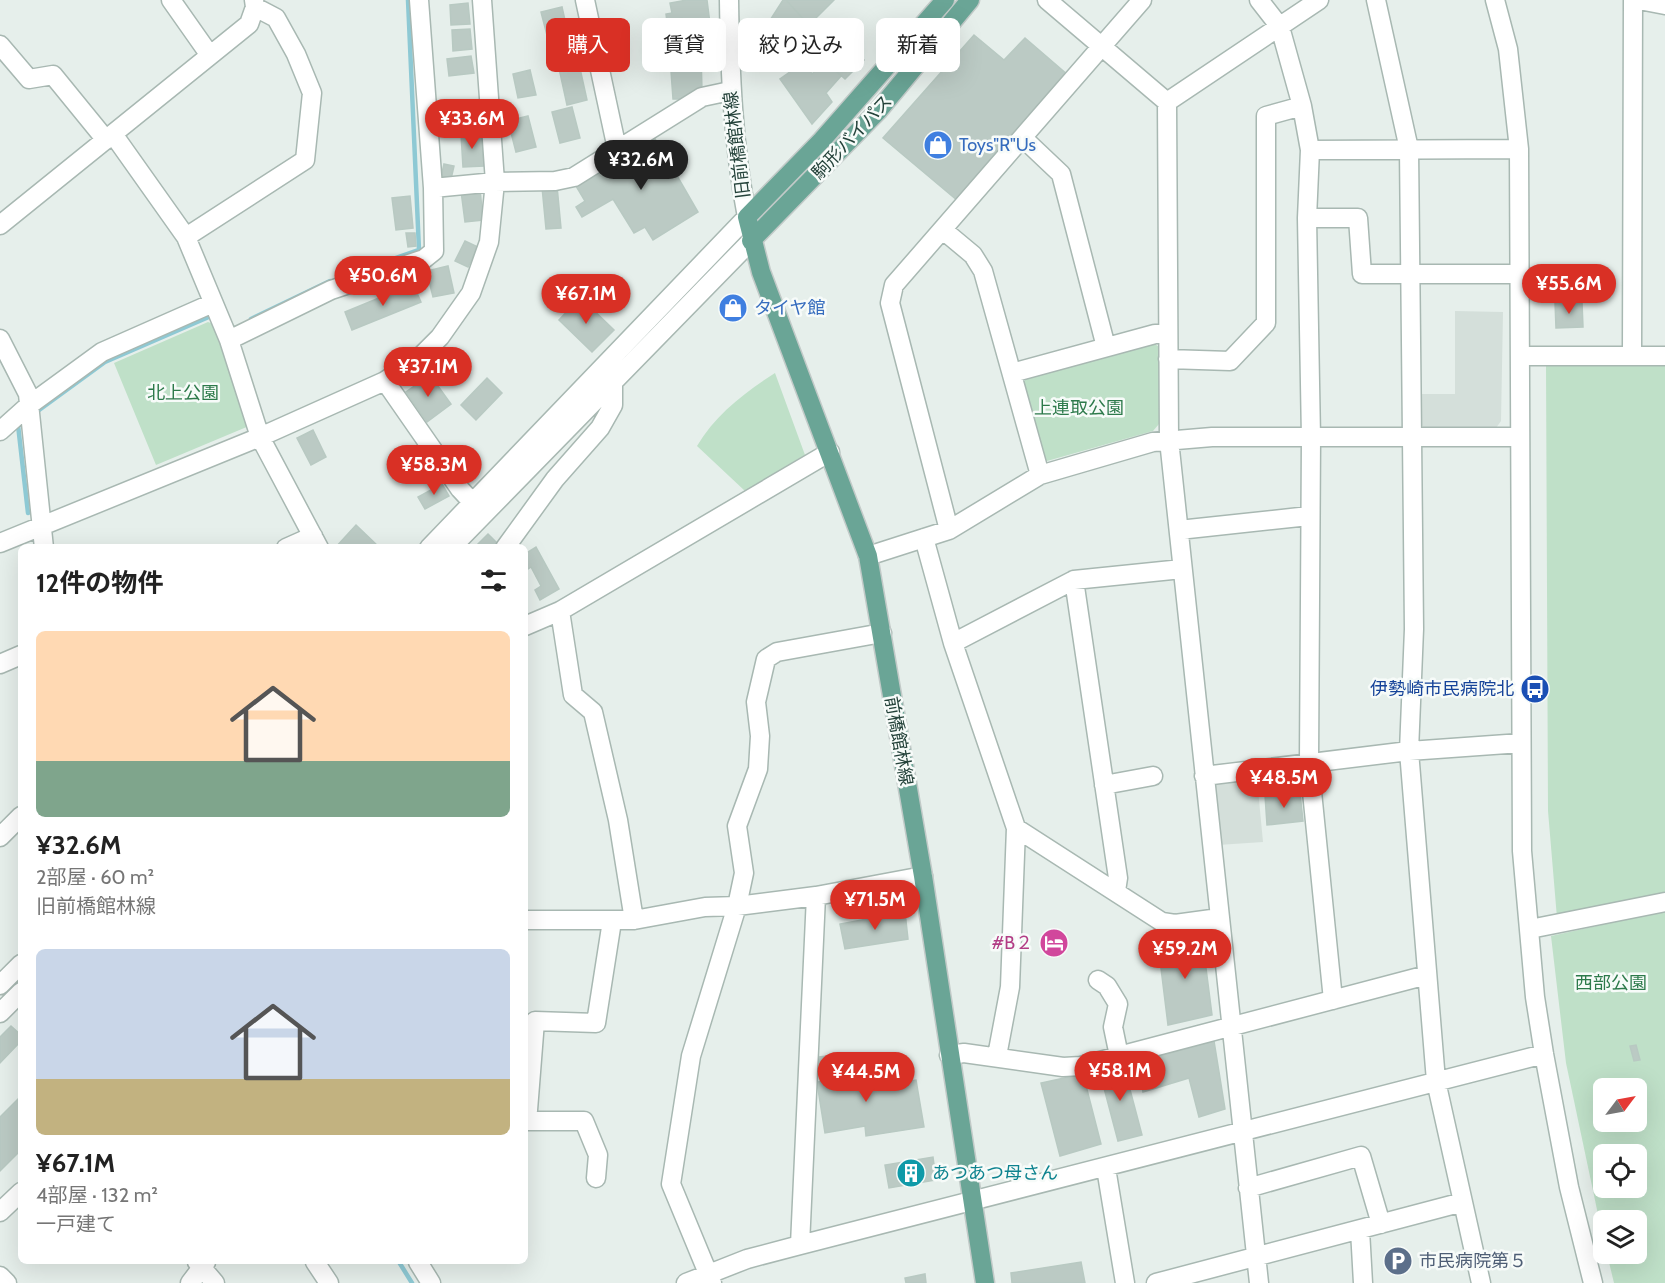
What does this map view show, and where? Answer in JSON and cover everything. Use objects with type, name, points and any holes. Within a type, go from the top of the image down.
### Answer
[{"type":"main road","name":"駒形バイパス","points":[[747,217],[822,140],[945,0]]},
{"type":"main road","name":"駒形バイパス","points":[[752,241],[871,119],[970,0]]},
{"type":"main road","name":"前橋館林線","points":[[747,217],[752,241],[868,556],[923,876],[985,1283]]},
{"type":"street","points":[[171,0],[209,54]]},
{"type":"street","points":[[229,340],[331,290],[431,256],[434,251],[433,188],[419,0]]},
{"type":"street","points":[[0,543],[260,437],[385,381],[419,358],[440,337],[471,293],[489,242],[495,182],[482,0]]},
{"type":"street","points":[[585,0],[617,149]]},
{"type":"street","name":"旧前橋館林線","points":[[729,0],[730,91],[736,154],[747,217]]},
{"type":"street","points":[[1047,0],[1167,102],[1169,440],[1203,776],[1259,1283]]},
{"type":"street","points":[[950,530],[890,303],[894,285],[1142,0]]},
{"type":"street","points":[[1259,0],[1280,27],[1302,106],[1310,150],[1307,218],[1311,438],[1309,762],[1333,1000]]},
{"type":"street","points":[[1167,102],[1319,0]]},
{"type":"street","points":[[1376,0],[1409,149],[1413,629],[1409,751],[1427,975],[1436,1081],[1481,1283]]},
{"type":"street","points":[[1495,0],[1508,49],[1519,149],[1522,851],[1535,997],[1544,1054],[1569,1187],[1593,1283]]},
{"type":"street","points":[[1632,356],[1633,0]]},
{"type":"street","points":[[1639,0],[1665,5]]},
{"type":"street","points":[[0,225],[249,24],[255,4],[276,18],[296,54],[312,93],[305,160],[186,237]]},
{"type":"street","points":[[0,45],[29,79],[53,75],[109,137],[186,237],[229,340],[260,437],[316,542]]},
{"type":"street","points":[[433,188],[495,182],[555,181],[574,177],[702,97],[730,91]]},
{"type":"street","points":[[1168,359],[1230,361],[1266,323],[1266,116],[1302,106]]},
{"type":"street","points":[[1023,138],[1061,174],[1106,347]]},
{"type":"street","points":[[1310,150],[1519,149]]},
{"type":"street","points":[[433,544],[584,384],[747,217]]},
{"type":"street","points":[[1307,218],[1358,218],[1362,274],[1520,274]]},
{"type":"street","points":[[943,230],[979,261],[1040,475]]},
{"type":"street","points":[[455,544],[752,241]]},
{"type":"street","points":[[0,431],[27,406],[102,352],[213,303]]},
{"type":"street","points":[[1012,373],[1155,334],[1168,334]]},
{"type":"street","points":[[0,339],[28,394],[27,406],[44,544]]},
{"type":"street","points":[[1521,356],[1665,356]]},
{"type":"street","points":[[385,381],[460,489],[473,503]]},
{"type":"street","points":[[508,544],[555,479],[600,428],[613,405],[613,382]]},
{"type":"street","points":[[868,556],[950,530],[1040,475],[1169,440],[1212,436],[1520,437]]},
{"type":"street","points":[[528,625],[560,611],[830,452]]},
{"type":"street","points":[[1179,530],[1309,516]]},
{"type":"street","points":[[924,538],[953,643],[1016,828],[1010,987],[997,1056]]},
{"type":"street","points":[[953,643],[1074,580],[1182,569]]},
{"type":"street","points":[[1074,580],[1118,878],[1116,891]]},
{"type":"street","points":[[560,611],[573,694],[593,712],[618,820],[634,920]]},
{"type":"street","points":[[711,1278],[671,1184],[691,1056],[737,906],[744,873],[737,826],[758,769],[760,736],[756,702],[766,659],[777,652],[882,633]]},
{"type":"street","points":[[0,664],[18,656]]},
{"type":"street","points":[[1203,776],[1409,751],[1521,743]]},
{"type":"street","points":[[1104,785],[1153,776]]},
{"type":"street","points":[[0,837],[18,819]]},
{"type":"street","points":[[1016,828],[1169,924],[1219,918]]},
{"type":"street","points":[[528,920],[634,920],[705,907],[737,906],[816,896],[923,876]]},
{"type":"street","points":[[800,1245],[816,896]]},
{"type":"street","points":[[1530,930],[1665,902]]},
{"type":"street","points":[[528,1110],[535,1021],[596,1023],[612,921]]},
{"type":"street","points":[[0,985],[18,967]]},
{"type":"street","points":[[949,1055],[997,1056],[1063,1067],[1113,1058],[1427,975]]},
{"type":"street","points":[[1098,980],[1107,986],[1113,996],[1105,1023],[1113,1058]]},
{"type":"street","points":[[0,1013],[18,995]]},
{"type":"street","points":[[686,1283],[711,1278],[747,1259],[1544,1054]]},
{"type":"street","points":[[528,1119],[584,1121],[598,1155],[596,1178]]},
{"type":"street","points":[[1248,1188],[1361,1156],[1381,1224]]},
{"type":"street","points":[[1106,1168],[1125,1283]]},
{"type":"street","points":[[0,1212],[18,1195]]},
{"type":"street","points":[[1156,1283],[1463,1202]]},
{"type":"street","points":[[1360,1230],[1363,1283]]},
{"type":"street","points":[[190,1283],[201,1264]]},
{"type":"street","points":[[203,1264],[215,1283]]},
{"type":"street","points":[[316,1264],[329,1283]]},
{"type":"street","points":[[420,1264],[430,1283]]},
{"type":"street","points":[[0,1276],[7,1283]]},
{"type":"shaded area","points":[[1455,311],[1503,312],[1501,421],[1496,428],[1425,429],[1419,422],[1417,394],[1455,394]]},
{"type":"shaded area","points":[[1257,779],[1263,842],[1218,845],[1211,785]]},
{"type":"green space","name":"北上公園","points":[[208,322],[216,325],[249,426],[156,465],[114,363]]},
{"type":"green space","name":"上連取公園","points":[[1155,344],[1159,347],[1159,424],[1153,431],[1047,461],[1043,458],[1023,383],[1026,378]]},
{"type":"green space","points":[[1546,366],[1665,366],[1665,896],[1557,918],[1548,811]]},
{"type":"green space","points":[[775,373],[805,455],[745,491],[697,446],[722,414]]},
{"type":"green space","name":"西部公園","points":[[1665,911],[1665,1283],[1614,1283],[1609,1264],[1647,1264],[1647,1210],[1597,1210],[1595,1198],[1647,1198],[1647,1144],[1593,1144],[1593,1191],[1566,1063],[1551,936]]},
{"type":"building","points":[[707,0],[709,18],[666,18],[666,14],[672,13],[670,3]]},
{"type":"building","points":[[783,0],[786,0],[803,18],[771,18]]},
{"type":"building","points":[[786,0],[834,0],[816,18],[803,18]]},
{"type":"building","points":[[468,3],[470,24],[451,25],[450,5]]},
{"type":"building","points":[[562,7],[564,18],[546,18],[546,31],[541,12]]},
{"type":"building","points":[[470,29],[472,49],[453,51],[452,30]]},
{"type":"building","points":[[974,35],[1004,60],[1025,38],[1068,75],[958,201],[883,138],[941,72],[960,72],[960,51]]},
{"type":"building","points":[[471,56],[474,73],[449,76],[447,59]]},
{"type":"building","points":[[530,70],[536,95],[518,98],[513,74]]},
{"type":"building","points":[[560,72],[581,72],[587,100],[567,105]]},
{"type":"building","points":[[671,72],[702,72],[702,91],[689,99],[673,99]]},
{"type":"building","points":[[790,72],[811,72],[812,74],[814,72],[837,72],[841,76],[826,93],[832,102],[812,124],[780,79]]},
{"type":"building","points":[[837,72],[852,72],[845,79]]},
{"type":"building","points":[[572,107],[580,138],[560,143],[552,112]]},
{"type":"building","points":[[528,116],[536,147],[516,152],[508,121]]},
{"type":"building","points":[[482,133],[484,166],[463,167],[461,134]]},
{"type":"building","points":[[655,139],[668,161],[675,157],[683,170],[676,174],[698,212],[653,240],[645,227],[634,233],[613,199],[582,217],[576,207],[585,201],[576,186]]},
{"type":"building","points":[[444,164],[454,166],[451,179],[441,177]]},
{"type":"building","points":[[557,186],[561,228],[546,229],[542,187]]},
{"type":"building","points":[[480,189],[483,220],[465,222],[461,191]]},
{"type":"building","points":[[410,196],[413,228],[396,230],[392,198]]},
{"type":"building","points":[[406,233],[415,233],[416,246],[408,247]]},
{"type":"building","points":[[465,241],[478,247],[468,267],[455,261]]},
{"type":"building","points":[[448,266],[454,293],[433,297],[428,277],[433,276],[431,270]]},
{"type":"building","points":[[413,284],[421,302],[352,330],[345,312]]},
{"type":"building","points":[[580,297],[614,330],[592,352],[559,320]]},
{"type":"building","points":[[1555,302],[1582,302],[1583,327],[1556,328]]},
{"type":"building","points":[[430,375],[451,404],[427,422],[406,392]]},
{"type":"building","points":[[487,378],[502,393],[476,420],[461,405]]},
{"type":"building","points":[[313,430],[326,457],[311,465],[297,438]]},
{"type":"building","points":[[442,484],[449,496],[425,509],[418,497]]},
{"type":"building","points":[[356,525],[376,544],[339,544]]},
{"type":"building","points":[[488,534],[498,544],[478,544]]},
{"type":"building","points":[[536,547],[559,589],[540,600],[535,590],[541,586],[531,567],[528,569],[528,552]]},
{"type":"building","points":[[1300,793],[1303,821],[1267,825],[1265,795]]},
{"type":"building","points":[[905,912],[908,939],[845,949],[840,924]]},
{"type":"building","points":[[1202,937],[1212,1015],[1168,1025],[1158,944]]},
{"type":"building","points":[[11,1026],[18,1032],[18,1044],[0,1063],[0,1037]]},
{"type":"building","points":[[1214,1041],[1225,1109],[1199,1117],[1189,1078],[1143,1092],[1138,1062]]},
{"type":"building","points":[[1636,1045],[1640,1060],[1634,1061],[1630,1046]]},
{"type":"building","points":[[837,1055],[841,1078],[856,1076],[858,1089],[916,1080],[924,1127],[866,1136],[865,1126],[825,1133],[817,1083],[822,1080],[819,1057]]},
{"type":"building","points":[[1123,1063],[1142,1135],[1118,1141],[1099,1069]]},
{"type":"building","points":[[1083,1074],[1101,1144],[1060,1156],[1041,1083]]},
{"type":"building","points":[[18,1099],[18,1153],[0,1171],[0,1117]]},
{"type":"building","name":"あつあつ母さん","points":[[933,1157],[936,1180],[889,1188],[885,1165]]},
{"type":"building","points":[[1081,1262],[1085,1283],[1012,1283],[1011,1273]]},
{"type":"building","points":[[925,1274],[926,1283],[906,1283],[905,1278]]},
{"type":"waterway","points":[[338,278],[419,250],[408,0]]},
{"type":"waterway","points":[[251,319],[330,281]]},
{"type":"waterway","points":[[35,413],[105,362],[211,316]]},
{"type":"waterway","points":[[21,423],[18,425],[28,513]]},
{"type":"waterway","points":[[400,1264],[412,1283]]},
{"type":"place","name":"Toys\"R\"Us","points":[[938,145]]},
{"type":"place","name":"タイヤ館","points":[[733,308]]},
{"type":"place","name":"伊勢崎市民病院北","points":[[1535,689]]},
{"type":"place","name":"#B２","points":[[1054,943]]},
{"type":"place","name":"あつあつ母さん","points":[[911,1173]]},
{"type":"place","name":"市民病院第５","points":[[1398,1261]]}]
